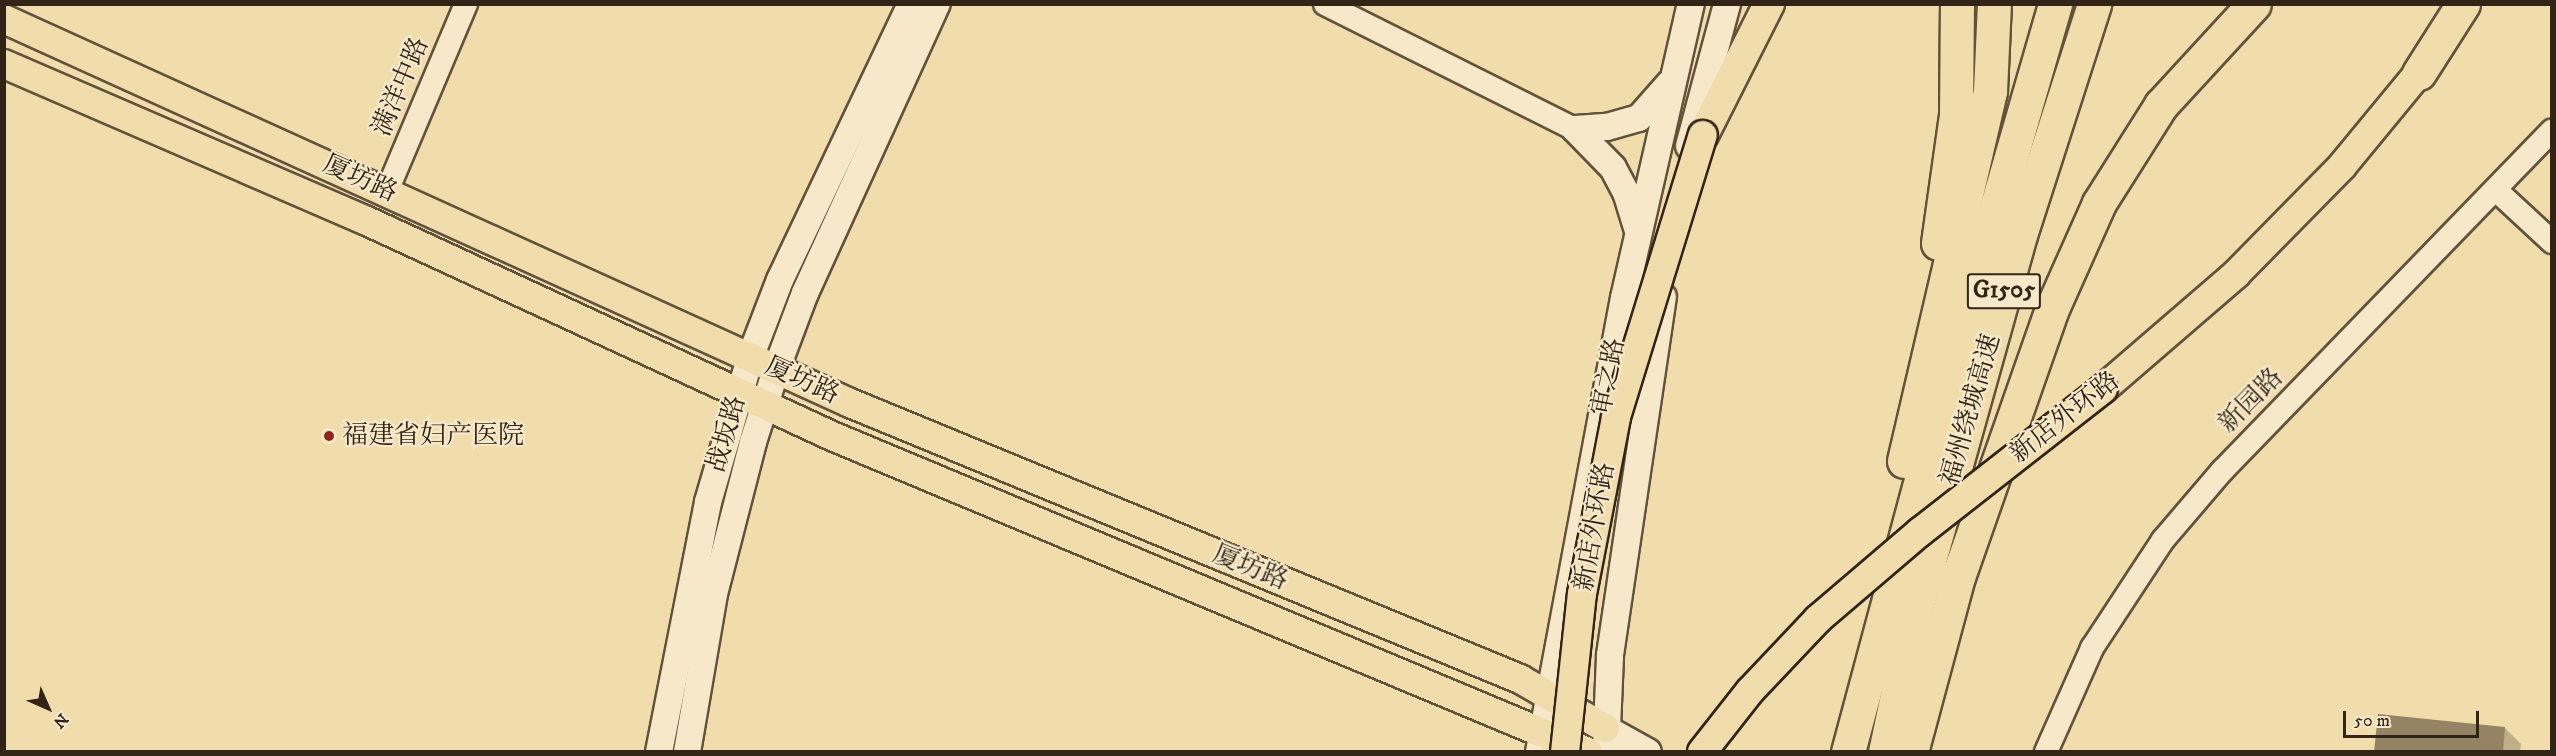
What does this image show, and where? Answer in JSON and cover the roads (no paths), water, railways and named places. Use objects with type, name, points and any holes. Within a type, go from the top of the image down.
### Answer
[{"type":"highway","points":[[1703,135],[1769,4]]},
{"type":"highway","points":[[1911,752],[1914,414],[1956,115],[1957,4]]},
{"type":"highway","points":[[1914,414],[1990,91],[1994,4]]},
{"type":"highway","name":"福州绕城高速","points":[[1885,752],[1914,578],[2055,4]]},
{"type":"highway","name":"福州绕城高速","points":[[1848,752],[1914,578],[2094,4]]},
{"type":"highway","points":[[1843,752],[1914,578],[2051,311],[2099,203],[2161,105],[2254,4]]},
{"type":"highway","points":[[2419,73],[2463,4]]},
{"type":"main road","name":"战坂路","points":[[659,752],[708,502],[750,358],[780,280],[911,4]]},
{"type":"main road","name":"战坂路","points":[[687,752],[714,594],[776,370],[805,293],[937,4]]},
{"type":"main road","name":"审之路","points":[[1542,742],[1552,699],[1570,579],[1639,234],[1691,4]]},
{"type":"main road","name":"审之路","points":[[1605,740],[1610,655],[1675,210],[1727,4]]},
{"type":"main road","name":"新店外环路","points":[[1566,752],[1582,594],[1616,417],[1703,135],[1759,4]]},
{"type":"main road","name":"新店外环路","points":[[1702,752],[1750,691],[1818,619],[1920,532],[2149,353],[2236,274],[2342,166],[2475,4]]},
{"type":"main road","name":"厦坊路","points":[[4,19],[387,191],[776,370],[1509,675],[1552,699],[1605,740]]},
{"type":"main road","name":"厦坊路","points":[[4,64],[367,221],[739,395],[1542,742],[1588,752]]},
{"type":"main road","points":[[1575,129],[1607,127],[1639,118],[1658,100],[1674,77]]},
{"type":"main road","points":[[1575,129],[1613,168],[1626,192],[1639,234]]},
{"type":"main road","points":[[1605,740],[1648,752]]},
{"type":"street","name":"满洋中路","points":[[387,191],[466,4]]},
{"type":"street","points":[[1325,4],[1575,129]]},
{"type":"street","name":"新园路","points":[[2046,752],[2092,648],[2169,532],[2222,471],[2498,191],[2552,131]]},
{"type":"street","points":[[2498,191],[2552,242]]},
{"type":"place","name":"福建省妇产医院","points":[[329,436]]}]
